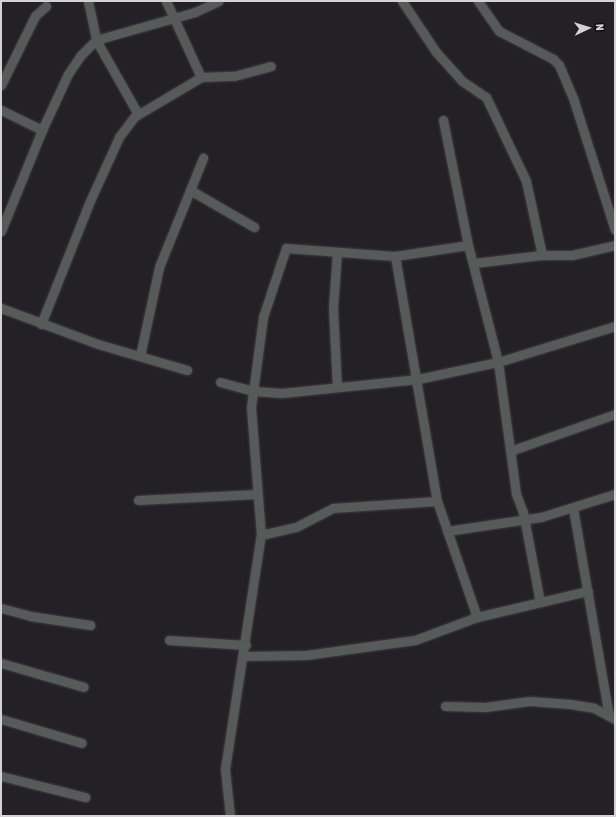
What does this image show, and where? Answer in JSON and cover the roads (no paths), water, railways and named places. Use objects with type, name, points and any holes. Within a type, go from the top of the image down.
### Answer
[{"type":"street","points":[[88,1],[96,40],[138,114]]},
{"type":"street","points":[[166,1],[201,77]]},
{"type":"street","points":[[1,231],[42,130],[68,74],[81,55],[96,40],[172,16],[195,12],[219,1]]},
{"type":"street","points":[[402,1],[436,52],[462,81],[486,97],[526,181],[542,255]]},
{"type":"street","points":[[478,1],[499,30],[553,59],[559,65],[574,101],[615,230]]},
{"type":"street","points":[[1,85],[35,16],[46,6]]},
{"type":"street","points":[[41,324],[119,137],[138,114],[201,77],[234,76],[271,66]]},
{"type":"street","points":[[1,110],[42,130]]},
{"type":"street","points":[[443,120],[468,244],[498,362],[510,451],[540,602]]},
{"type":"street","points":[[140,356],[159,268],[203,158]]},
{"type":"street","points":[[190,190],[254,227]]},
{"type":"street","points":[[230,816],[225,769],[246,645],[262,536],[257,494],[251,406],[263,317],[286,248],[395,256],[468,244]]},
{"type":"street","points":[[474,263],[542,255],[572,255],[615,245]]},
{"type":"street","points":[[337,252],[333,308],[337,387]]},
{"type":"street","points":[[395,256],[418,379],[437,500],[477,617]]},
{"type":"street","points":[[1,308],[41,324],[187,370]]},
{"type":"street","points":[[220,382],[253,391],[282,393],[418,379],[498,362],[615,326]]},
{"type":"street","points":[[510,451],[615,414]]},
{"type":"street","points":[[138,500],[257,494]]},
{"type":"street","points":[[447,531],[524,520],[573,508],[615,494]]},
{"type":"street","points":[[262,536],[296,527],[333,508],[437,500]]},
{"type":"street","points":[[573,508],[612,717]]},
{"type":"street","points":[[244,656],[306,655],[415,640],[477,617],[588,591]]},
{"type":"street","points":[[1,608],[30,616],[90,625]]},
{"type":"street","points":[[169,640],[246,645]]},
{"type":"street","points":[[1,663],[84,687]]},
{"type":"street","points":[[445,706],[538,702],[588,707],[612,717]]},
{"type":"street","points":[[1,719],[82,743]]},
{"type":"street","points":[[1,776],[85,797]]}]
